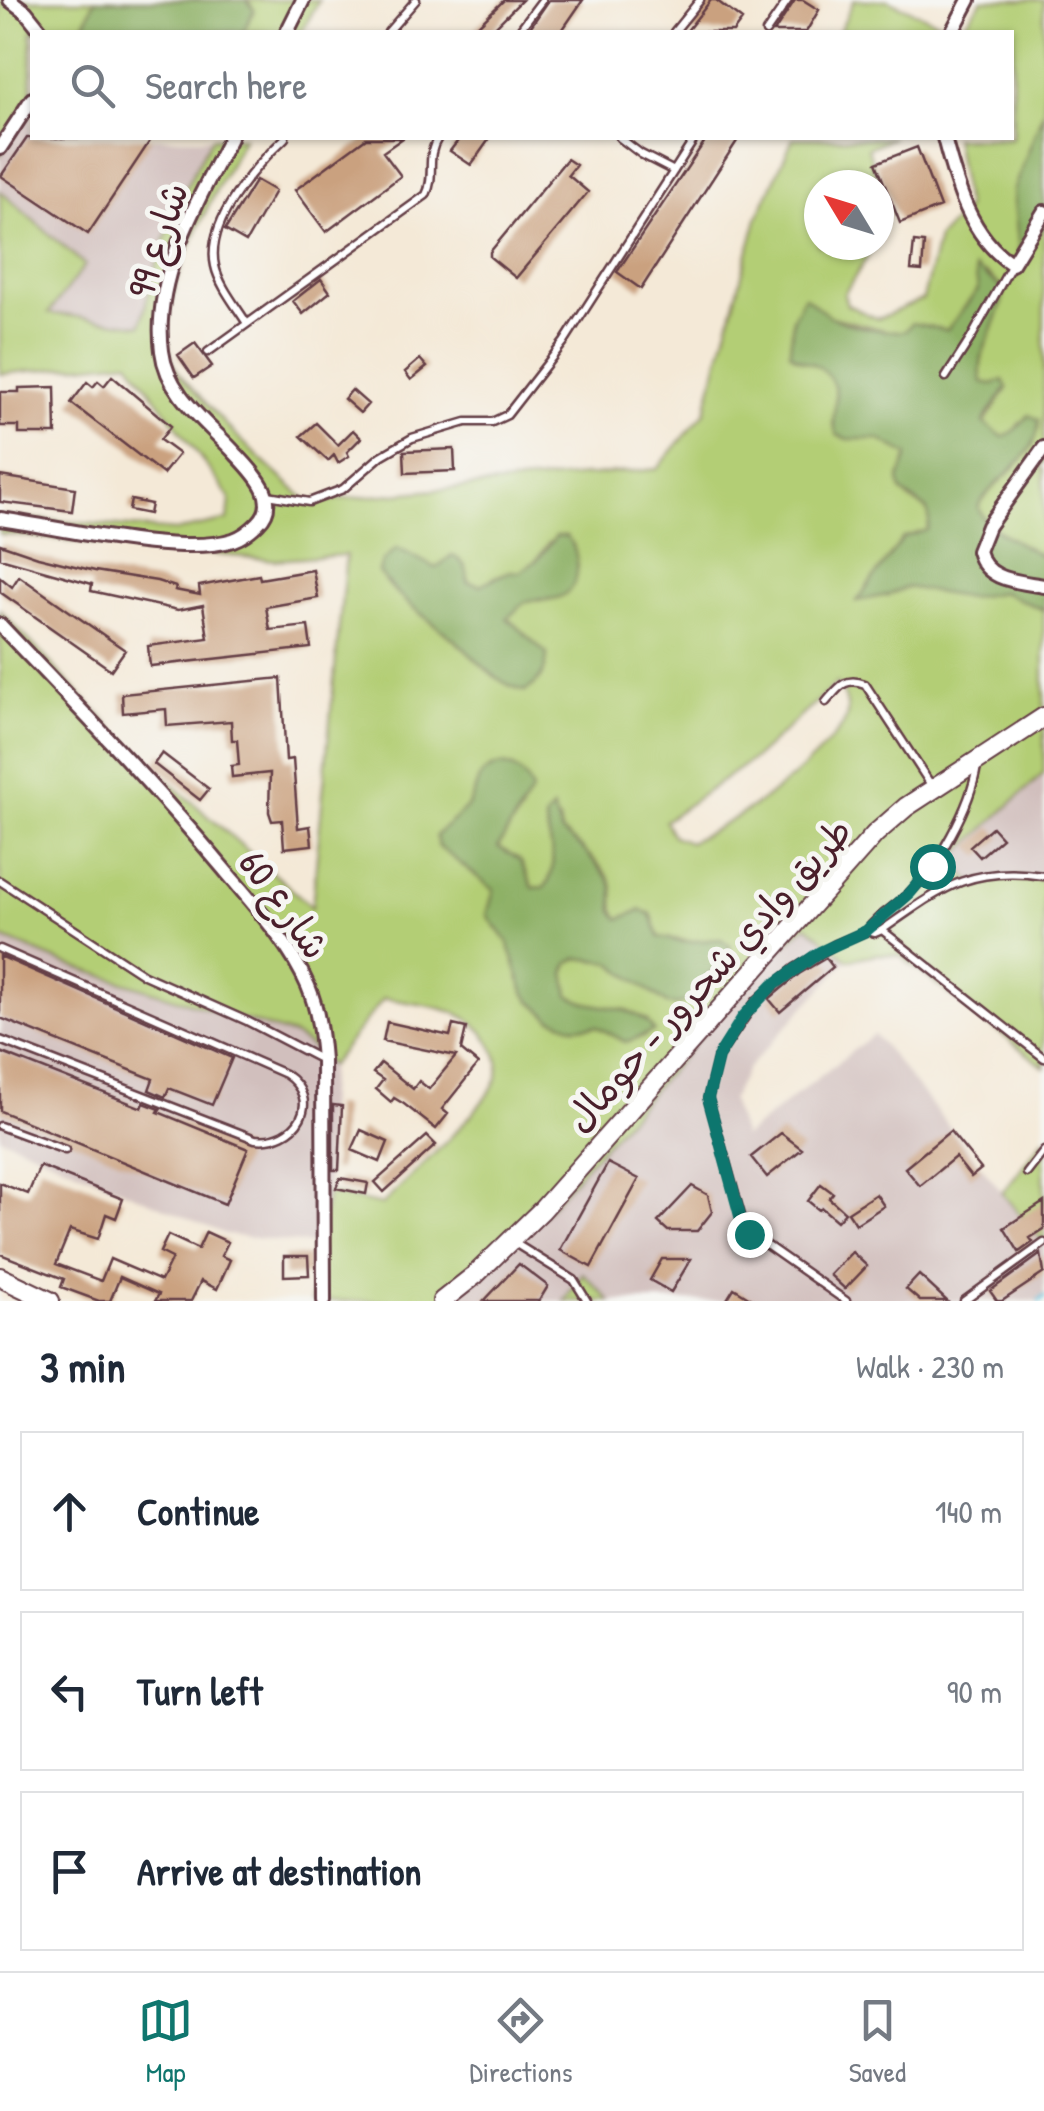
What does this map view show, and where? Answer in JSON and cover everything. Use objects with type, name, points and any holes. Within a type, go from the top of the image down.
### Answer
[{"type":"main road","name":"طريق وادي شحرور - حومال","points":[[442,1301],[512,1241],[875,834],[933,789],[1044,717]]},
{"type":"main road","points":[[0,1277],[50,1301]]},
{"type":"street","points":[[10,0],[40,30]]},
{"type":"street","points":[[288,30],[303,0]]},
{"type":"street","points":[[953,30],[970,0]]},
{"type":"street","points":[[0,148],[30,103]]},
{"type":"street","name":"شارع 99","points":[[229,140],[174,261],[166,292],[162,350],[173,385],[237,454],[268,502]]},
{"type":"street","points":[[945,140],[979,234],[992,251],[1012,264],[1044,212]]},
{"type":"street","points":[[1044,448],[988,526],[978,551],[986,569],[996,575],[1044,586]]},
{"type":"street","points":[[0,519],[144,541],[210,543],[234,540],[247,533],[268,502]]},
{"type":"street","name":"شارع 60","points":[[0,625],[133,764],[282,942],[309,988],[321,1032],[323,1060],[324,1301]]},
{"type":"lane","points":[[390,30],[416,0]]},
{"type":"lane","points":[[520,30],[542,0]]},
{"type":"lane","points":[[676,30],[700,0]]},
{"type":"lane","points":[[767,30],[788,0]]},
{"type":"lane","points":[[246,322],[214,266],[216,230],[255,166],[282,140]]},
{"type":"lane","points":[[208,352],[426,194],[432,184],[430,149],[437,140]]},
{"type":"lane","points":[[623,140],[674,171]]},
{"type":"lane","points":[[268,502],[309,502],[343,489],[381,456],[412,438],[466,422],[492,422],[507,415],[564,342],[694,140]]},
{"type":"lane","points":[[946,377],[1012,264]]},
{"type":"lane","points":[[826,702],[844,681],[865,684],[933,789]]},
{"type":"lane","points":[[846,1301],[745,1230],[708,1098],[718,1057],[756,1001],[795,968],[866,931],[910,893],[932,866],[972,788],[978,760]]},
{"type":"lane","points":[[866,931],[875,934],[966,878],[1010,872],[1044,876]]},
{"type":"lane","points":[[0,881],[144,975],[248,1020],[323,1060]]},
{"type":"lane","points":[[882,930],[1044,1058]]},
{"type":"lane","points":[[0,949],[285,1074],[296,1081],[302,1092],[302,1114],[283,1136],[270,1141],[256,1140],[0,1040]]},
{"type":"lane","points":[[0,1126],[64,1150]]},
{"type":"lane","points":[[1027,1173],[1044,1152]]},
{"type":"lane","points":[[512,1241],[574,1280],[586,1301]]},
{"type":"lane","points":[[964,1301],[1044,1243]]},
{"type":"shaded area","points":[[30,109],[30,140],[211,140],[186,184],[163,240],[141,325],[48,313],[84,264],[0,191],[0,156]]},
{"type":"shaded area","points":[[1044,773],[1044,880],[1019,877],[971,882],[951,859]]},
{"type":"shaded area","points":[[807,925],[848,960],[747,1069],[731,1100],[743,1137],[874,1034],[1044,1239],[1044,1301],[610,1301],[583,1273],[564,1301],[440,1301],[768,960]]},
{"type":"shaded area","points":[[0,937],[66,964],[295,1036],[315,1049],[330,1066],[326,1126],[328,1193],[317,1245],[227,1235],[0,1137]]},
{"type":"green space","points":[[0,0],[95,0],[81,30],[30,30],[30,109],[0,156]]},
{"type":"green space","points":[[95,0],[247,0],[254,10],[244,30],[82,30]]},
{"type":"green space","points":[[247,0],[319,0],[303,30],[244,30],[254,10]]},
{"type":"green space","points":[[854,0],[887,0],[957,30],[840,30]]},
{"type":"green space","points":[[982,0],[1044,0],[1044,110],[1039,121],[1021,261],[1044,224],[1044,462],[1040,467],[1044,470],[1044,558],[997,530],[978,507],[1032,446],[1039,420],[1020,423],[1003,437],[984,424],[1007,388],[982,382],[982,357],[1002,299],[1002,287],[986,273],[978,279],[978,290],[947,330],[892,332],[831,317],[793,318],[790,352],[820,366],[832,380],[836,397],[833,425],[878,439],[909,455],[899,480],[909,499],[928,509],[931,519],[928,530],[903,538],[858,600],[907,587],[955,595],[1002,592],[1044,610],[1044,773],[952,859],[971,882],[1019,877],[1044,880],[1044,1067],[900,956],[877,954],[848,960],[807,925],[768,960],[531,1228],[440,1301],[311,1301],[328,1193],[382,1205],[445,1143],[490,1091],[497,1078],[498,1059],[483,1033],[468,1019],[433,1007],[384,998],[330,1066],[315,1049],[295,1036],[66,964],[0,937],[0,610],[133,750],[312,907],[346,555],[275,560],[0,534],[0,516],[176,531],[228,520],[230,498],[129,361],[0,374],[0,191],[85,265],[49,313],[141,325],[169,228],[199,160],[211,140],[243,140],[189,249],[170,313],[169,342],[175,366],[183,377],[238,437],[309,502],[657,469],[705,412],[757,219],[792,140],[888,140],[868,148],[875,170],[804,170],[804,260],[866,260],[844,294],[847,305],[878,319],[923,299],[938,238],[966,208],[954,140],[1014,140],[1014,30],[960,30]],"holes":[[[566,536],[573,544],[578,566],[548,600],[525,601],[507,618],[547,654],[524,691],[494,676],[385,581],[397,548],[436,569],[452,556],[468,582],[480,585],[500,575],[520,573],[537,560],[548,543]],[[837,683],[847,709],[838,733],[780,788],[727,823],[689,842],[673,836],[665,821],[756,757]],[[501,765],[512,767],[522,810],[497,847],[520,860],[533,888],[545,887],[552,871],[545,818],[559,820],[561,832],[592,857],[611,881],[613,907],[619,919],[641,910],[651,914],[659,937],[694,942],[727,956],[690,999],[667,1004],[610,962],[578,958],[569,963],[565,973],[569,995],[579,1002],[627,1010],[648,1021],[645,1036],[625,1042],[596,1026],[574,1027],[551,1018],[531,1001],[508,942],[487,915],[494,890],[438,846],[436,836],[467,807],[485,772]]]},
{"type":"green space","points":[[1044,110],[1044,224],[1020,263],[1013,191]]},
{"type":"green space","points":[[975,268],[1003,288],[980,370],[982,382],[1003,380],[1007,388],[984,423],[1003,437],[1029,415],[1039,420],[1032,446],[978,507],[997,530],[1044,558],[1044,610],[1002,592],[968,598],[907,587],[857,601],[903,538],[927,530],[929,515],[901,491],[899,480],[908,455],[878,439],[847,439],[837,435],[832,381],[821,368],[790,352],[793,318],[804,296],[831,317],[857,326],[905,331],[912,323],[947,330],[978,290]]},
{"type":"green space","points":[[556,536],[566,536],[575,552],[577,570],[572,587],[557,598],[525,602],[507,618],[547,654],[541,676],[524,691],[487,670],[405,600],[379,572],[382,562],[397,548],[436,568],[452,555],[464,566],[468,582],[480,585],[510,571],[520,572],[537,560]]},
{"type":"green space","points":[[501,765],[521,773],[532,791],[498,847],[520,860],[533,888],[545,887],[552,871],[545,818],[553,809],[561,832],[582,848],[609,879],[613,910],[619,919],[641,910],[651,914],[659,937],[682,942],[721,939],[731,947],[690,999],[678,1005],[667,1004],[610,962],[578,958],[569,963],[565,973],[569,995],[636,1015],[654,1031],[626,1042],[596,1026],[574,1027],[551,1018],[531,1001],[524,992],[508,942],[487,915],[494,890],[438,846],[436,836],[467,807],[480,777]]},
{"type":"green space","points":[[1044,1139],[1044,1239],[1042,1241],[1002,1193]]},
{"type":"green space","points":[[583,1273],[610,1301],[564,1301]]},
{"type":"building","points":[[504,0],[522,0],[492,30],[473,30]]},
{"type":"building","points":[[549,0],[583,0],[562,30],[528,30]]},
{"type":"building","points":[[711,0],[742,20],[734,30],[688,30]]},
{"type":"building","points":[[795,0],[803,0],[819,10],[807,30],[775,30]]},
{"type":"building","points":[[27,138],[151,140],[88,234],[1,176]]},
{"type":"building","points":[[363,140],[400,140],[383,152],[401,176],[326,232],[295,190]]},
{"type":"building","points":[[458,140],[489,140],[471,165],[450,151]]},
{"type":"building","points":[[706,140],[738,140],[641,289],[617,272]]},
{"type":"building","points":[[917,147],[940,207],[900,223],[894,208],[894,170],[879,170],[876,163]]},
{"type":"building","points":[[567,159],[576,165],[568,175],[588,192],[516,278],[490,257],[490,252]]},
{"type":"building","points":[[256,180],[275,191],[246,242],[225,230]]},
{"type":"building","points":[[914,242],[924,243],[922,271],[911,270]]},
{"type":"building","points":[[321,279],[330,292],[303,314],[293,301]]},
{"type":"building","points":[[195,343],[212,366],[194,378],[178,355]]},
{"type":"building","points":[[420,359],[427,367],[411,380],[405,372]]},
{"type":"building","points":[[112,376],[171,426],[160,440],[179,454],[163,474],[71,403],[87,382],[93,387],[98,381],[104,386]]},
{"type":"building","points":[[55,387],[56,434],[19,434],[19,426],[0,426],[0,392]]},
{"type":"building","points":[[352,390],[368,404],[360,413],[344,399]]},
{"type":"building","points":[[316,423],[338,445],[353,430],[361,438],[347,452],[349,456],[338,463],[334,455],[328,461],[301,436]]},
{"type":"building","points":[[454,449],[455,471],[405,473],[404,451]]},
{"type":"building","points":[[0,476],[75,488],[72,511],[0,502]]},
{"type":"building","points":[[131,500],[151,504],[149,514],[129,510]]},
{"type":"building","points":[[0,544],[38,557],[157,581],[200,595],[199,586],[313,570],[318,598],[266,607],[270,630],[308,626],[311,648],[150,666],[148,646],[208,638],[203,605],[178,610],[91,591],[92,584],[0,558]]},
{"type":"building","points":[[19,576],[125,650],[111,670],[0,592],[0,577],[12,587]]},
{"type":"building","points":[[281,678],[286,760],[293,759],[298,828],[310,826],[312,845],[284,848],[282,820],[272,821],[269,812],[270,773],[232,777],[231,766],[239,765],[231,721],[167,726],[166,709],[123,713],[122,694]]},
{"type":"building","points":[[162,753],[209,789],[200,800],[154,764]]},
{"type":"building","points":[[992,827],[1002,838],[980,857],[970,846]]},
{"type":"building","points":[[0,956],[232,1058],[212,1105],[169,1088],[165,1097],[149,1090],[153,1079],[0,1018]]},
{"type":"building","points":[[826,958],[833,967],[780,1012],[769,999]]},
{"type":"building","points":[[387,1022],[450,1036],[453,1025],[466,1028],[461,1050],[478,1064],[442,1109],[448,1114],[436,1129],[404,1104],[394,1098],[391,1102],[376,1089],[383,1080],[373,1073],[381,1063],[413,1089],[419,1081],[429,1089],[456,1056],[383,1041]]},
{"type":"building","points":[[0,1052],[142,1108],[144,1103],[160,1109],[158,1112],[248,1149],[225,1204],[0,1111]]},
{"type":"building","points":[[333,1105],[342,1106],[339,1170],[333,1170]]},
{"type":"building","points":[[361,1130],[388,1142],[380,1162],[352,1150]]},
{"type":"building","points":[[950,1131],[981,1169],[971,1177],[955,1157],[920,1186],[905,1168]]},
{"type":"building","points":[[781,1133],[802,1149],[767,1177],[751,1157]]},
{"type":"building","points":[[427,1136],[436,1145],[384,1192],[375,1182]]},
{"type":"building","points":[[608,1163],[639,1179],[591,1267],[560,1250]]},
{"type":"building","points":[[40,1166],[123,1199],[116,1218],[106,1214],[98,1239],[70,1230],[56,1264],[101,1281],[110,1259],[161,1281],[172,1258],[160,1252],[168,1235],[198,1249],[206,1232],[228,1242],[221,1256],[230,1260],[217,1289],[201,1281],[191,1301],[155,1301],[159,1294],[120,1277],[110,1301],[99,1301],[61,1287],[64,1279],[0,1254],[0,1183],[28,1194]]},
{"type":"building","points":[[340,1178],[368,1183],[366,1194],[336,1188]]},
{"type":"building","points":[[821,1184],[833,1193],[829,1198],[845,1212],[837,1221],[808,1201]]},
{"type":"building","points":[[692,1186],[708,1195],[712,1212],[697,1231],[668,1231],[658,1222]]},
{"type":"building","points":[[876,1194],[884,1206],[856,1224],[848,1212]]},
{"type":"building","points":[[1044,1202],[1044,1229],[1019,1252],[1004,1228]]},
{"type":"building","points":[[852,1252],[867,1266],[845,1289],[830,1275]]},
{"type":"building","points":[[1041,1254],[1044,1273],[997,1301],[990,1291]]},
{"type":"building","points":[[284,1256],[308,1256],[309,1275],[284,1276]]},
{"type":"building","points":[[662,1259],[691,1259],[671,1292],[650,1280]]},
{"type":"building","points":[[519,1264],[548,1286],[539,1301],[484,1301]]},
{"type":"building","points":[[919,1275],[947,1301],[920,1301],[906,1289]]},
{"type":"building","points":[[734,1288],[755,1301],[726,1301]]},
{"type":"waterway","points":[[1039,1301],[1044,1297]]},
{"type":"route","points":[[749,1234],[743,1227],[724,1150],[710,1113],[709,1082],[718,1057],[743,1017],[772,986],[820,952],[866,931],[910,893],[932,866]]}]
